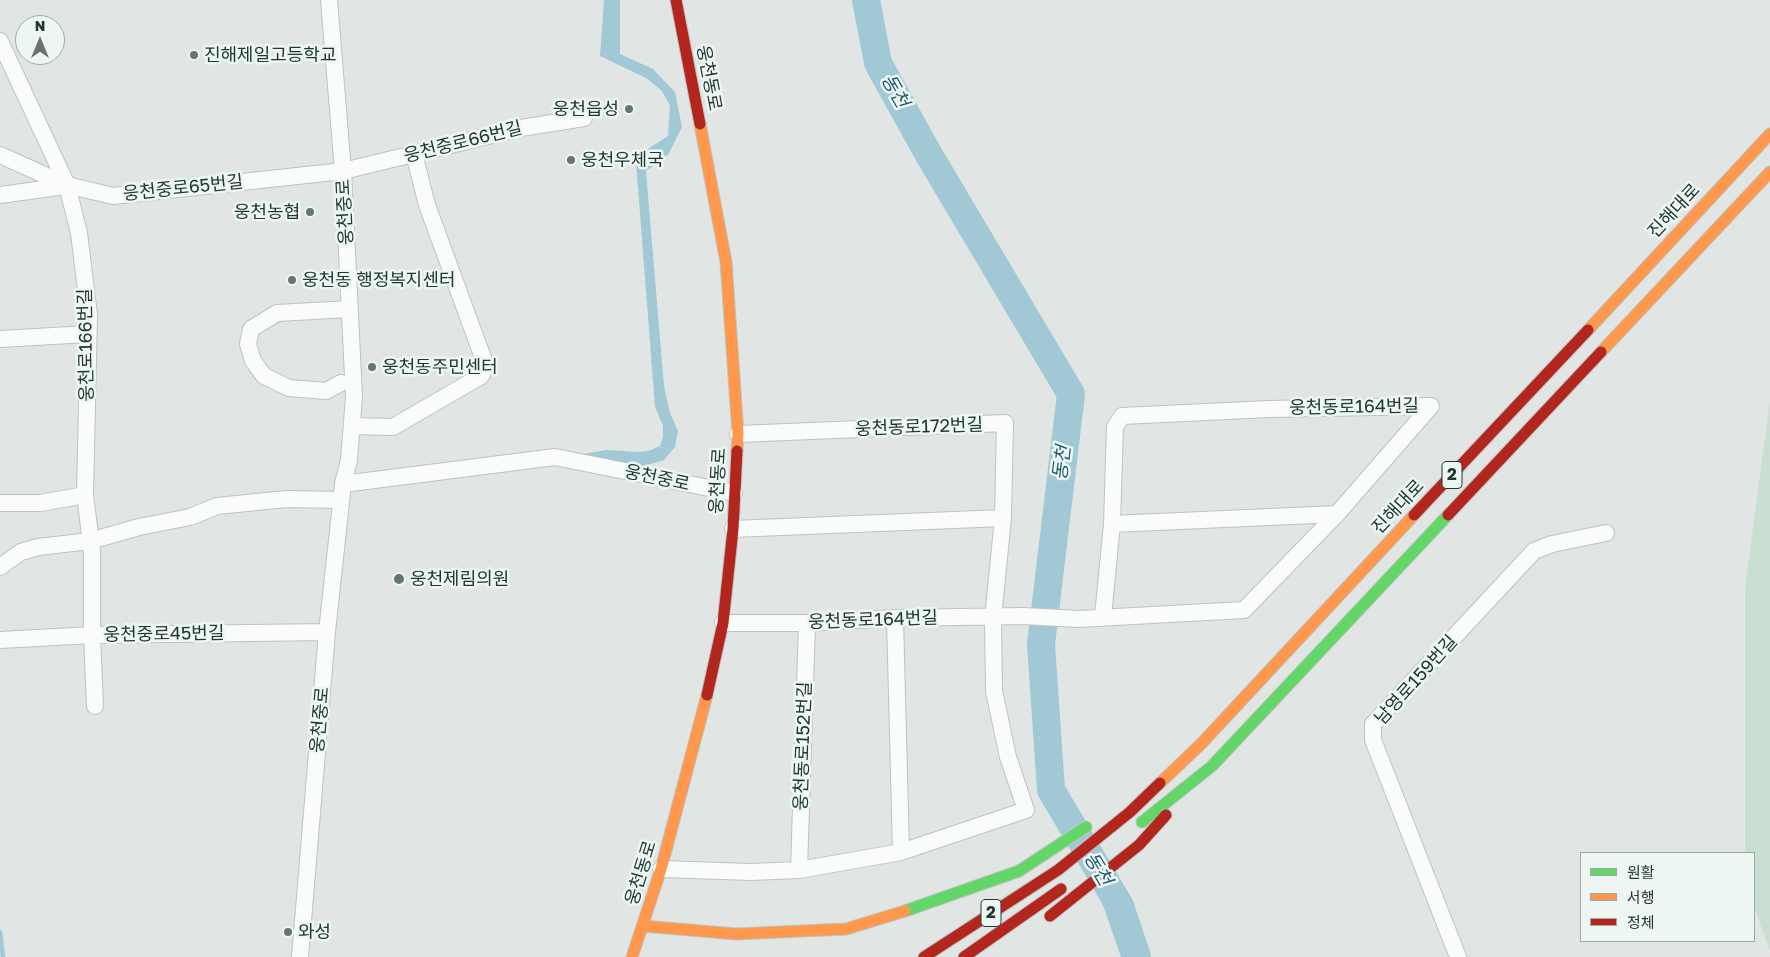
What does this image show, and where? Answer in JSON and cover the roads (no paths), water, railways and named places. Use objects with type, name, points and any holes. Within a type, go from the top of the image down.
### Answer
[{"type":"main road","name":"웅천동로","points":[[632,957],[661,869],[701,724],[723,623],[733,528],[738,434],[726,262],[676,0]]},
{"type":"main road","name":"진해대로","points":[[924,957],[1058,870],[1130,812],[1201,744],[1770,134]]},
{"type":"main road","name":"2","points":[[1130,832],[1212,766],[1770,172]]},
{"type":"main road","points":[[1126,800],[1201,744]]},
{"type":"main road","points":[[1044,920],[1139,844],[1212,766]]},
{"type":"main road","points":[[643,926],[736,934],[846,929],[933,903],[1019,871],[1096,820]]},
{"type":"main road","name":"2","points":[[964,957],[1051,897],[1072,879]]},
{"type":"street","name":"웅천중로","points":[[304,955],[327,632],[342,492],[349,460],[354,397],[343,170],[329,0]]},
{"type":"street","name":"웅천로166번길","points":[[0,41],[67,185],[79,233],[89,315],[85,495],[90,542],[96,706]]},
{"type":"street","name":"웅천중로66번길","points":[[343,170],[521,128],[584,118]]},
{"type":"street","points":[[352,426],[393,427],[481,376],[486,366],[427,205],[414,154]]},
{"type":"street","name":"웅천중로65번길","points":[[0,155],[67,185],[113,196],[343,170]]},
{"type":"street","points":[[0,195],[67,185]]},
{"type":"street","points":[[341,383],[326,391],[289,388],[264,376],[253,361],[248,344],[251,329],[277,313],[350,309]]},
{"type":"street","points":[[0,339],[88,334]]},
{"type":"street","name":"웅천동로164번길","points":[[723,623],[807,623],[895,618],[993,618],[1023,616],[1079,619],[1103,616],[1244,610],[1337,514],[1431,406],[1270,409],[1122,416],[1115,427],[1112,524],[1103,616]]},
{"type":"street","name":"웅천동로172번길","points":[[738,434],[1006,423],[1003,518],[993,618]]},
{"type":"street","name":"웅천중로","points":[[342,492],[555,457],[734,493]]},
{"type":"street","points":[[0,567],[21,552],[38,547],[90,542],[139,526],[190,517],[217,506],[342,492]]},
{"type":"street","points":[[0,503],[40,502],[85,495]]},
{"type":"street","points":[[1112,524],[1337,514]]},
{"type":"street","points":[[733,528],[1003,518]]},
{"type":"street","name":"남영로159번길","points":[[1458,957],[1373,740],[1373,724],[1534,551],[1552,544],[1606,533]]},
{"type":"street","points":[[895,618],[901,852]]},
{"type":"street","points":[[661,869],[751,872],[799,870],[901,852],[1026,810],[1008,757],[994,691],[993,618]]},
{"type":"street","name":"웅천동로152번길","points":[[799,870],[807,623]]},
{"type":"street","name":"웅천중로45번길","points":[[0,640],[92,635],[327,632]]},
{"type":"water","points":[[604,0],[620,0],[620,54],[653,69],[675,92],[682,127],[668,155],[646,171],[664,386],[670,413],[678,431],[675,447],[664,460],[644,466],[578,455],[606,450],[640,452],[651,450],[660,446],[663,437],[663,426],[655,407],[636,162],[648,149],[668,136],[670,105],[661,90],[646,78],[600,56]]},
{"type":"water","points":[[1051,790],[1120,906],[1137,957],[1121,957],[1104,908]]},
{"type":"waterway","name":"동천","points":[[866,0],[878,63],[929,155],[1071,394],[1041,644],[1051,790],[1120,906],[1137,957]]},
{"type":"waterway","points":[[0,932],[3,957]]},
{"type":"place","name":"진해제일고등학교","points":[[194,55]]},
{"type":"place","name":"웅천읍성","points":[[629,109]]},
{"type":"place","name":"웅천우체국","points":[[571,160]]},
{"type":"place","name":"웅천농협","points":[[310,212]]},
{"type":"place","name":"웅천동 행정복지센터","points":[[292,280]]},
{"type":"place","name":"웅천동주민센터","points":[[372,367]]},
{"type":"place","name":"웅천제림의원","points":[[399,579]]},
{"type":"place","name":"와성","points":[[288,932]]}]
